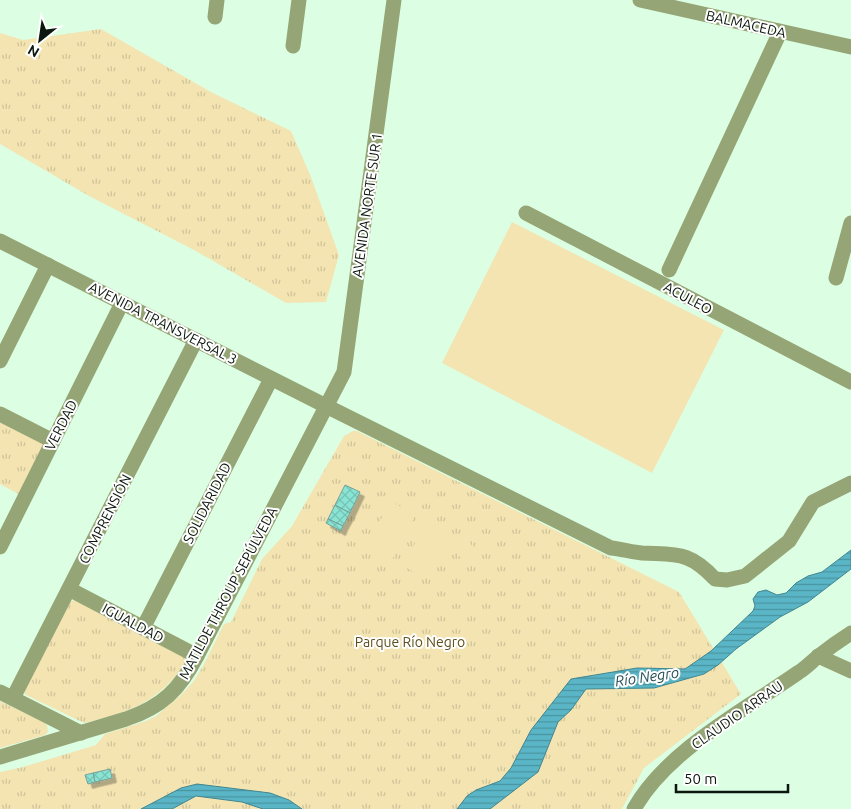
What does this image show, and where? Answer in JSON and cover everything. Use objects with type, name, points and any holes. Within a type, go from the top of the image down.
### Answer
[{"type":"street","points":[[215,17],[216,0]]},
{"type":"street","points":[[293,46],[299,0]]},
{"type":"street","name":"AVENIDA NORTE SUR 1","points":[[326,406],[344,372],[394,0]]},
{"type":"street","name":"BALMACEDA","points":[[640,0],[661,2],[780,32],[851,47]]},
{"type":"street","points":[[669,270],[780,32]]},
{"type":"street","name":"ACULEO","points":[[526,213],[851,382]]},
{"type":"street","points":[[836,278],[851,223]]},
{"type":"street","name":"AVENIDA TRANSVERSAL 3","points":[[0,240],[611,548],[640,553],[666,553],[684,556],[702,566],[715,579],[727,580],[745,576],[789,541],[813,502],[851,484]]},
{"type":"street","points":[[0,361],[48,265]]},
{"type":"street","name":"VERDAD","points":[[0,547],[122,303]]},
{"type":"street","name":"COMPRENSIÓN","points":[[7,695],[69,589],[196,340]]},
{"type":"street","name":"SOLIDARIDAD","points":[[143,628],[271,378]]},
{"type":"street","name":"MATILDE THROUP SEPÚLVEDA","points":[[0,757],[136,716],[160,703],[182,682],[326,406]]},
{"type":"street","points":[[0,414],[53,441]]},
{"type":"street","name":"IGUALDAD","points":[[69,589],[197,656]]},
{"type":"street","name":"CLAUDIO ARRAU","points":[[636,808],[651,783],[673,762],[746,707],[851,633]]},
{"type":"street","points":[[818,656],[851,672]]},
{"type":"street","points":[[7,695],[81,733]]},
{"type":"green space","points":[[101,29],[211,92],[291,131],[311,177],[339,255],[326,302],[286,303],[194,250],[89,196],[0,144],[0,33],[23,40]]},
{"type":"green space","points":[[512,222],[724,330],[652,473],[442,363]]},
{"type":"green space","points":[[0,418],[44,443],[20,495],[0,484]]},
{"type":"green space","name":"Parque Río Negro","points":[[357,431],[679,592],[741,694],[644,768],[622,809],[0,809],[0,772],[96,745],[105,734],[156,716],[181,695],[193,682],[203,666],[224,624],[231,622],[262,559],[292,526],[344,436]]},
{"type":"green space","points":[[390,501],[415,514],[392,560],[367,547]]},
{"type":"green space","points":[[427,520],[452,533],[428,579],[403,566]]},
{"type":"green space","points":[[462,533],[484,561],[470,563],[460,557],[456,546]]},
{"type":"green space","points":[[78,599],[186,657],[187,661],[166,686],[143,703],[116,714],[84,723],[26,695],[24,691],[67,603]]},
{"type":"green space","points":[[0,701],[43,722],[47,725],[48,732],[45,735],[0,748]]},
{"type":"water","name":"Río Negro","points":[[851,550],[851,569],[808,602],[780,617],[704,674],[654,688],[586,689],[571,710],[558,722],[538,772],[490,809],[457,809],[467,796],[476,790],[500,781],[511,768],[531,730],[571,679],[637,668],[685,669],[711,651],[753,611],[755,606],[753,599],[758,592],[766,590],[777,595],[786,593],[796,583],[808,576],[822,572]]},
{"type":"water","points":[[197,784],[270,793],[289,800],[302,809],[263,809],[242,802],[196,796],[172,809],[141,809],[181,788]]},
{"type":"building","points":[[345,485],[360,492],[350,513],[335,505]]},
{"type":"building","points":[[335,505],[350,513],[343,526],[328,519]]},
{"type":"building","points":[[328,519],[343,526],[341,531],[326,523]]},
{"type":"building","points":[[110,769],[112,778],[95,782],[93,773]]},
{"type":"building","points":[[93,773],[95,782],[88,784],[85,775]]}]
